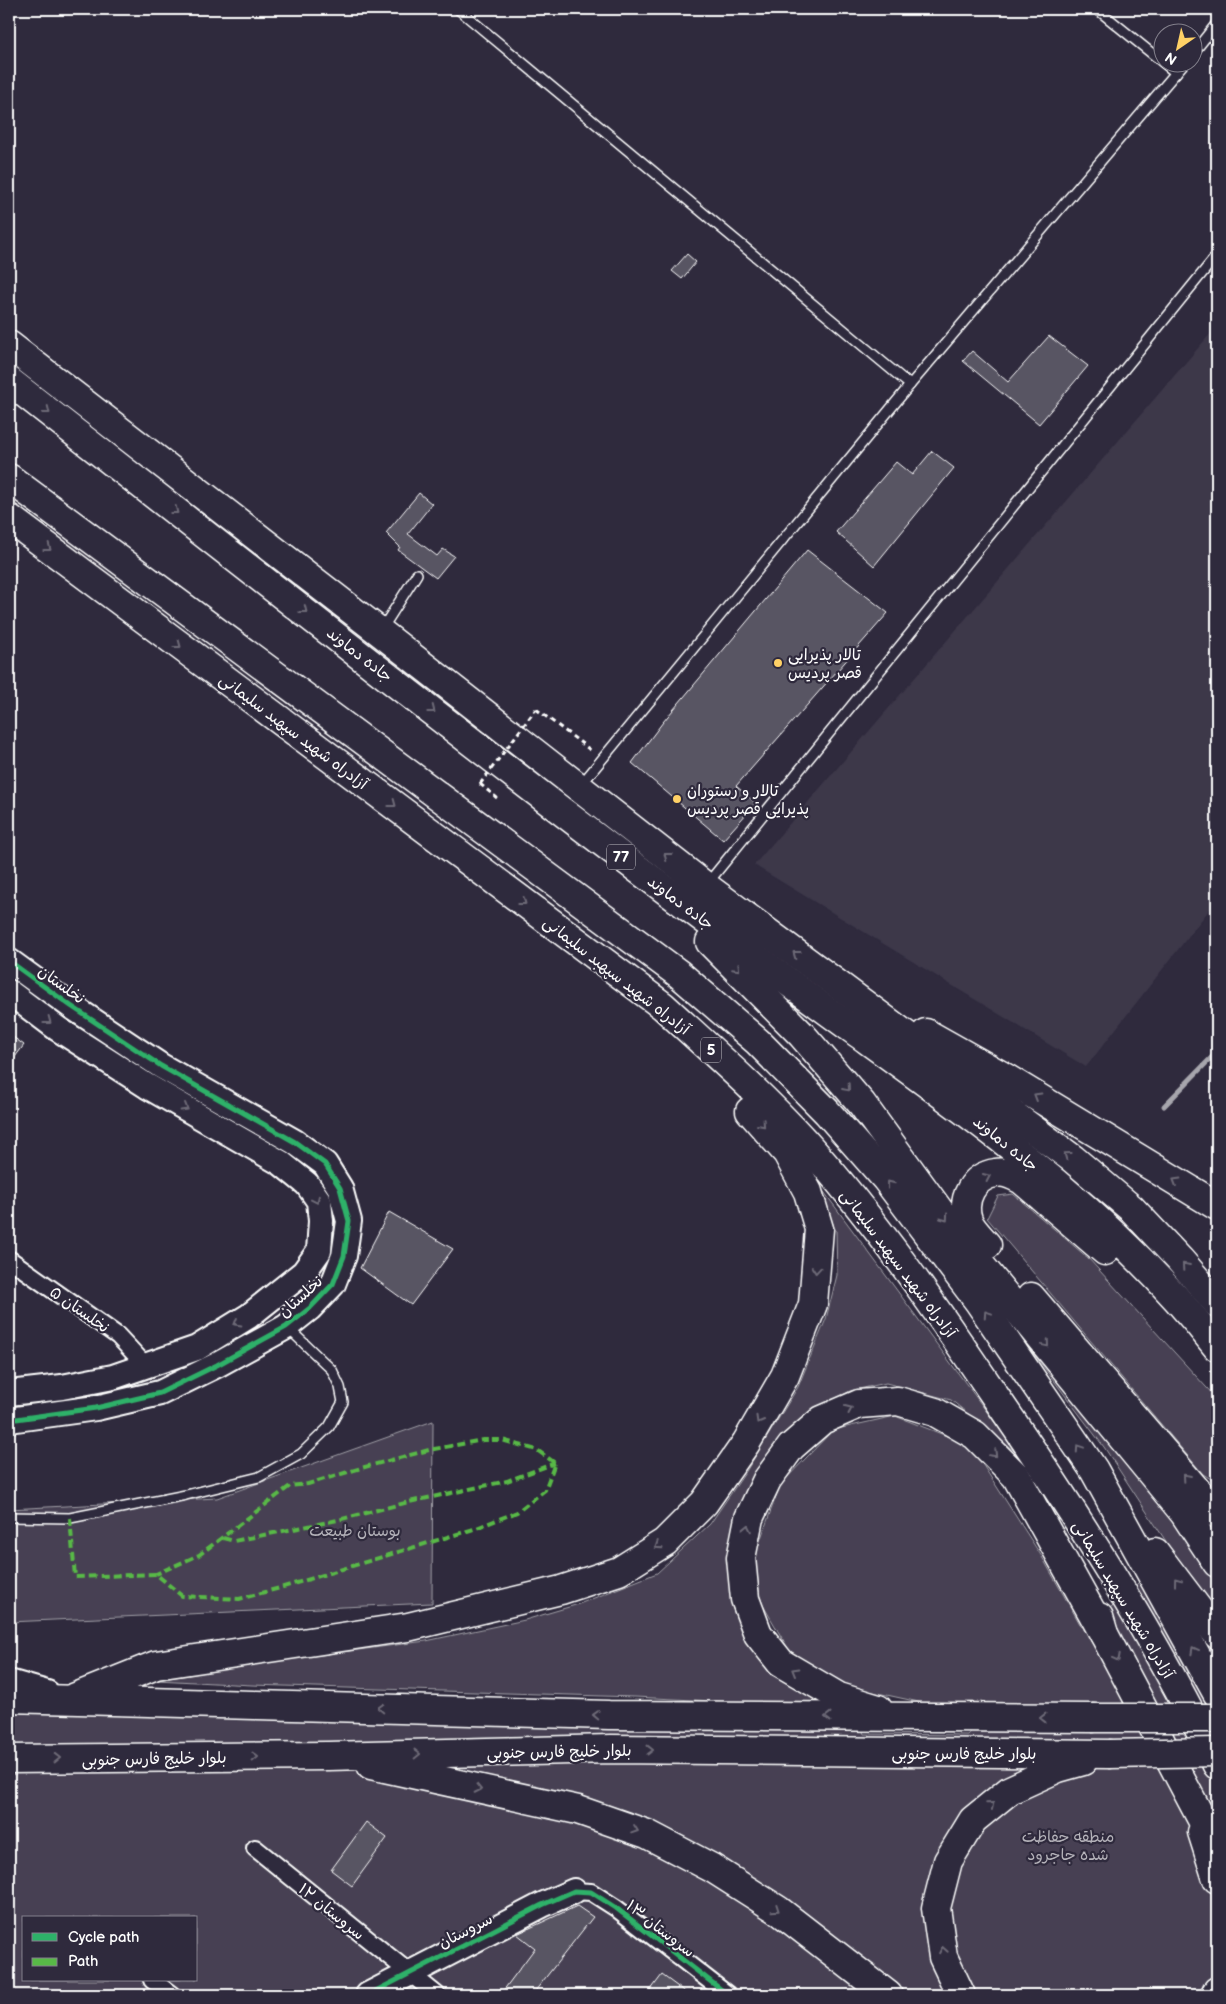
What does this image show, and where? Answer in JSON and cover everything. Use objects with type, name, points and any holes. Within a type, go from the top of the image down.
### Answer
[{"type":"highway","name":"جاده دماوند","points":[[9,344],[578,788],[830,979],[1073,1159],[1132,1209],[1217,1303]]},
{"type":"highway","name":"جاده دماوند","points":[[9,381],[613,851],[823,1009],[983,1123],[1071,1195],[1155,1274],[1217,1347]]},
{"type":"highway","name":"آزادراه شهید سپهبد سلیمانی","points":[[9,478],[679,974],[758,1042],[827,1112],[886,1179],[979,1302],[1094,1470],[1217,1693]]},
{"type":"highway","name":"آزادراه شهید سپهبد سلیمانی","points":[[9,518],[663,1006],[738,1074],[803,1140],[859,1206],[947,1325],[1053,1481],[1139,1620],[1217,1765]]},
{"type":"highway","points":[[613,851],[732,962],[802,1034],[850,1090],[966,1246],[1184,1513],[1217,1563]]},
{"type":"highway","points":[[830,979],[1006,1078],[1217,1206]]},
{"type":"highway","points":[[71,1699],[156,1665],[408,1627],[561,1590],[619,1571],[665,1542],[704,1503],[746,1443],[784,1376],[813,1304],[819,1228],[808,1192],[787,1153],[719,1076],[663,1006]]},
{"type":"highway","points":[[1217,1359],[1125,1268],[1022,1180],[1010,1174],[997,1173],[984,1176],[973,1185],[967,1196],[965,1210],[969,1223],[1217,1514]]},
{"type":"highway","points":[[904,1717],[840,1697],[781,1663],[758,1634],[745,1599],[741,1558],[749,1518],[767,1480],[791,1448],[822,1420],[859,1404],[898,1401],[935,1412],[975,1435],[1016,1476],[1104,1634],[1217,1848]]},
{"type":"highway","points":[[1094,1470],[1217,1634]]},
{"type":"highway","points":[[1053,1481],[1104,1634]]},
{"type":"highway","points":[[9,1698],[610,1715],[1217,1718]]},
{"type":"highway","name":"بلوار خلیج فارس جنوبی","points":[[9,1759],[328,1756],[611,1750],[1109,1754]]},
{"type":"highway","points":[[961,1995],[944,1957],[936,1908],[948,1861],[973,1820],[1010,1790],[1058,1768],[1109,1754],[1217,1752]]},
{"type":"highway","points":[[328,1756],[578,1810],[647,1834],[712,1868],[778,1910],[888,1995]]},
{"type":"highway","points":[[1192,1802],[1217,1879]]},
{"type":"highway","points":[[1215,1995],[1217,1991]]},
{"type":"street","name":"نخلستان","points":[[9,961],[71,1006],[161,1066],[296,1142],[325,1164],[340,1188],[348,1221],[344,1256],[333,1284],[310,1308],[286,1327],[217,1365],[160,1393],[96,1408],[9,1420]]},
{"type":"street","name":"نخلستان","points":[[9,992],[58,1029],[147,1086],[281,1163],[307,1184],[319,1201],[321,1221],[319,1251],[304,1272],[250,1316],[197,1348],[113,1377],[62,1387],[9,1393]]},
{"type":"street","name":"نخلستان ۵","points":[[9,1259],[118,1336],[146,1366]]},
{"type":"street","points":[[9,1682],[71,1699]]},
{"type":"street","name":"سروستان ۱۲","points":[[256,1848],[437,1995]]},
{"type":"street","name":"سروستان","points":[[368,1995],[542,1905],[574,1891]]},
{"type":"street","name":"سروستان ۱۳","points":[[574,1891],[591,1892],[616,1908],[728,1995]]},
{"type":"street","points":[[155,1982],[172,1995]]},
{"type":"lane","points":[[458,9],[910,385]]},
{"type":"lane","points":[[578,788],[910,385],[1176,73],[1097,9]]},
{"type":"lane","points":[[1204,39],[1217,23]]},
{"type":"lane","points":[[706,886],[1217,255]]},
{"type":"lane","points":[[380,632],[417,574]]},
{"type":"lane","points":[[9,1517],[70,1518],[186,1495],[259,1477],[301,1454],[329,1427],[342,1402],[340,1386],[332,1370],[286,1327]]},
{"type":"path","points":[[497,798],[480,784],[536,709],[602,758]]},
{"type":"shaded area","points":[[1217,326],[1217,900],[1086,1067],[754,865]]},
{"type":"green space","points":[[813,1177],[1018,1454],[951,1400],[886,1383],[850,1391],[814,1412],[749,1493],[741,1621],[852,1708],[635,1697],[252,1685],[157,1680],[275,1661],[426,1641],[525,1620],[579,1604],[657,1573],[710,1524],[745,1473],[798,1387],[826,1319],[837,1275],[836,1231]]},
{"type":"green space","points":[[1013,1194],[1088,1258],[1217,1399],[1217,1483],[1203,1474],[987,1218],[998,1196]]},
{"type":"green space","name":"منطقه حفاظت شده جاجرود","points":[[983,1287],[1217,1513],[1217,1995],[9,1995],[9,1713],[862,1729],[864,1734],[967,1735],[1000,1706],[928,1704],[841,1685],[789,1650],[760,1600],[755,1555],[780,1485],[833,1430],[895,1416],[970,1445],[1042,1557],[1084,1631],[1173,1552],[1104,1447]]},
{"type":"green space","name":"بوستان طبیعت","points":[[433,1421],[432,1603],[9,1622],[9,1509],[217,1498]]},
{"type":"building","points":[[687,254],[696,262],[682,279],[672,271]]},
{"type":"building","points":[[1049,336],[1088,366],[1039,424],[963,361],[972,351],[1008,382]]},
{"type":"building","points":[[932,451],[954,468],[874,566],[836,532],[896,462],[912,475]]},
{"type":"building","points":[[419,493],[432,504],[408,534],[437,556],[443,549],[454,556],[436,578],[398,550],[400,547],[386,533]]},
{"type":"building","name":"تالار پذیرایی قصر پردیس","points":[[807,550],[888,613],[736,786],[756,803],[723,840],[632,763],[663,722]]},
{"type":"building","points":[[9,1034],[24,1045],[9,1065]]},
{"type":"building","points":[[389,1212],[453,1249],[411,1305],[360,1268]]},
{"type":"building","points":[[366,1822],[387,1838],[352,1886],[331,1870]]},
{"type":"building","points":[[577,1906],[593,1917],[532,1995],[500,1995],[535,1948],[517,1934]]},
{"type":"building","points":[[662,1975],[689,1995],[647,1995]]},
{"type":"waterway","points":[[1164,1106],[1217,1052]]},
{"type":"marked path","points":[[70,1518],[75,1577],[156,1574],[182,1596],[239,1599],[474,1529],[517,1512],[545,1490],[555,1463],[537,1450],[502,1440],[483,1440],[429,1450],[308,1484],[290,1486],[199,1555],[156,1574]]},
{"type":"marked path","points":[[223,1538],[234,1541],[338,1520],[409,1502],[507,1481],[555,1463]]},
{"type":"cycle path","points":[[9,961],[71,1006],[161,1066],[295,1142],[325,1164],[340,1188],[349,1221],[344,1256],[333,1284],[310,1308],[286,1327],[217,1365],[160,1393],[96,1408],[9,1420]]},
{"type":"cycle path","points":[[368,1995],[542,1905],[574,1891],[591,1892],[616,1908],[728,1995]]},
{"type":"place","name":"تالار پذیرایی قصر پردیس","points":[[778,663]]},
{"type":"place","name":"تالار و رستوران پذیرایی قصر پردیس","points":[[677,799]]}]
